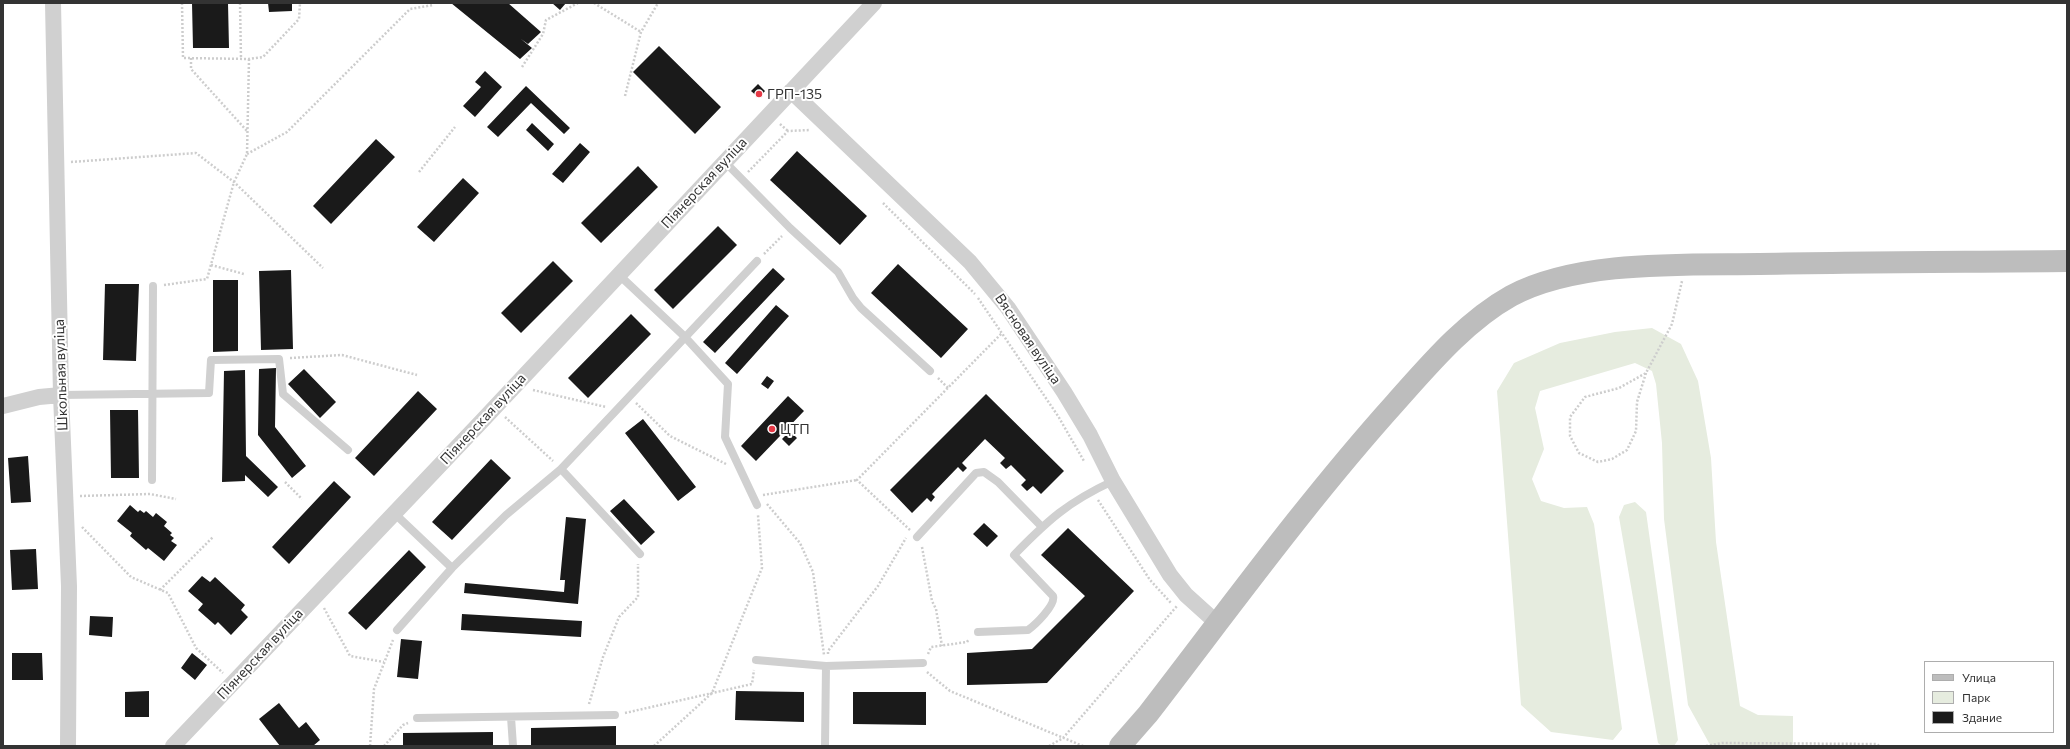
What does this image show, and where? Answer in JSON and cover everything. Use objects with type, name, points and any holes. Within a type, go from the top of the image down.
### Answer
[{"type":"street","name":"Школьная вуліца","points":[[53,3],[61,395],[69,586],[68,746]]},
{"type":"street","name":"Піянерская вуліца","points":[[173,746],[515,386],[618,274],[874,3]]},
{"type":"street","name":"Вясновая вуліца","points":[[791,91],[970,262],[991,285],[1083,423],[1101,486],[1186,595],[1217,623]]},
{"type":"street","points":[[1124,745],[1320,491],[1366,436],[1445,350],[1492,309],[1523,291],[1569,276],[1614,269],[1686,265],[2067,260]]},
{"type":"street","points":[[3,406],[39,397],[61,395]]},
{"type":"lane","points":[[724,161],[790,228],[838,272],[853,298],[861,308],[930,370]]},
{"type":"lane","points":[[397,630],[452,568],[518,504],[561,469],[684,336],[757,261]]},
{"type":"lane","points":[[618,274],[684,336],[728,384],[725,437],[758,505]]},
{"type":"lane","points":[[152,480],[153,286]]},
{"type":"lane","points":[[61,395],[209,393],[211,360],[279,359],[283,394],[348,450]]},
{"type":"lane","points":[[561,469],[640,554]]},
{"type":"lane","points":[[917,537],[976,474],[984,472],[998,482],[1042,526]]},
{"type":"lane","points":[[978,632],[1028,630],[1052,605],[1054,599],[1053,596],[1014,555],[1042,526],[1062,509],[1101,486]]},
{"type":"lane","points":[[394,513],[452,568]]},
{"type":"lane","points":[[756,660],[826,666],[920,663]]},
{"type":"lane","points":[[825,746],[826,666]]},
{"type":"lane","points":[[417,718],[614,715]]},
{"type":"lane","points":[[511,717],[513,746]]},
{"type":"path","points":[[182,3],[183,58],[241,59],[263,57],[299,20],[300,3]]},
{"type":"path","points":[[240,3],[241,59]]},
{"type":"path","points":[[522,67],[543,34],[546,20],[578,3]]},
{"type":"path","points":[[594,3],[641,32]]},
{"type":"path","points":[[625,96],[641,32],[658,3]]},
{"type":"path","points":[[247,154],[287,132],[410,9],[434,5]]},
{"type":"path","points":[[191,58],[191,69],[248,132]]},
{"type":"path","points":[[153,286],[207,279],[234,182],[247,154],[249,59]]},
{"type":"path","points":[[419,172],[455,127]]},
{"type":"path","points":[[742,178],[788,131],[811,130]]},
{"type":"path","points":[[56,164],[196,153],[234,182],[323,268]]},
{"type":"path","points":[[883,202],[976,296],[1058,416],[1101,486],[1150,580],[1175,608]]},
{"type":"path","points":[[757,261],[790,228]]},
{"type":"path","points":[[211,265],[244,274]]},
{"type":"path","points":[[1646,373],[1619,388],[1585,397],[1570,417],[1570,436],[1579,453],[1598,462],[1612,459],[1627,450],[1636,431],[1637,402],[1646,373],[1672,324],[1686,265]]},
{"type":"path","points":[[753,496],[857,480],[1002,334],[1015,319]]},
{"type":"path","points":[[279,359],[342,355],[417,375]]},
{"type":"path","points":[[515,386],[616,409]]},
{"type":"path","points":[[629,396],[670,436],[742,472]]},
{"type":"path","points":[[495,407],[561,469]]},
{"type":"path","points":[[857,480],[917,537],[924,550],[932,601],[936,609],[942,646]]},
{"type":"path","points":[[285,482],[302,499]]},
{"type":"path","points":[[66,503],[150,494],[176,499]]},
{"type":"path","points":[[753,496],[770,506],[800,543],[813,572],[826,666]]},
{"type":"path","points":[[66,503],[131,577],[168,593],[196,648],[233,682]]},
{"type":"path","points":[[654,746],[712,693],[762,568],[758,505]]},
{"type":"path","points":[[826,666],[828,651],[878,586],[910,530]]},
{"type":"path","points":[[160,590],[214,537]]},
{"type":"path","points":[[586,716],[603,657],[619,617],[638,597],[640,554]]},
{"type":"path","points":[[317,594],[350,656],[384,662]]},
{"type":"path","points":[[1049,746],[1063,738],[1186,595]]},
{"type":"path","points":[[370,746],[374,689],[397,630]]},
{"type":"path","points":[[970,637],[967,642],[932,647],[920,663],[950,691],[1083,746]]},
{"type":"path","points":[[614,715],[752,684],[756,660]]},
{"type":"path","points":[[384,746],[403,725],[417,718]]},
{"type":"path","points":[[1706,746],[1722,743],[1877,744],[1879,746]]},
{"type":"green space","points":[[1652,328],[1681,344],[1698,381],[1711,458],[1716,542],[1740,706],[1758,715],[1793,716],[1793,744],[1791,746],[1713,746],[1709,743],[1688,705],[1664,519],[1662,443],[1656,384],[1652,371],[1635,363],[1540,391],[1535,408],[1544,449],[1532,479],[1541,501],[1564,508],[1587,507],[1594,524],[1622,729],[1613,740],[1551,732],[1521,705],[1497,391],[1514,363],[1560,343],[1615,332]]},
{"type":"green space","points":[[1635,502],[1646,512],[1678,740],[1674,746],[1662,746],[1658,743],[1619,517],[1624,505]]},
{"type":"building","points":[[192,3],[228,3],[229,48],[193,48]]},
{"type":"building","points":[[268,3],[292,3],[292,11],[269,12]]},
{"type":"building","points":[[451,3],[508,3],[541,32],[528,44],[521,39],[532,48],[520,59]]},
{"type":"building","points":[[552,3],[566,3],[560,10]]},
{"type":"building","points":[[659,46],[721,107],[695,134],[633,72]]},
{"type":"building","points":[[485,71],[502,87],[475,117],[463,106],[481,87],[475,82]]},
{"type":"building","name":"ГРП-135","points":[[758,84],[765,91],[759,98],[751,91]]},
{"type":"building","points":[[526,86],[570,128],[564,134],[531,103],[498,137],[487,127]]},
{"type":"building","points":[[532,123],[554,144],[548,151],[526,130]]},
{"type":"building","points":[[376,139],[395,157],[331,224],[313,206]]},
{"type":"building","points":[[580,143],[590,152],[563,183],[552,174]]},
{"type":"building","points":[[797,151],[867,216],[840,245],[770,180]]},
{"type":"building","points":[[638,166],[658,187],[601,243],[581,223]]},
{"type":"building","points":[[463,178],[479,193],[434,242],[417,227]]},
{"type":"building","points":[[718,226],[737,245],[673,309],[654,290]]},
{"type":"building","points":[[553,261],[573,281],[521,333],[501,313]]},
{"type":"building","points":[[898,264],[968,329],[941,358],[871,293]]},
{"type":"building","points":[[773,268],[785,279],[715,353],[703,342]]},
{"type":"building","points":[[291,270],[293,349],[261,350],[259,271]]},
{"type":"building","points":[[213,280],[238,280],[238,351],[213,352]]},
{"type":"building","points":[[105,284],[139,284],[136,361],[103,360]]},
{"type":"building","points":[[776,305],[789,316],[737,374],[725,363]]},
{"type":"building","points":[[631,314],[651,334],[588,398],[568,378]]},
{"type":"building","points":[[276,368],[275,427],[306,466],[292,478],[258,435],[259,369]]},
{"type":"building","points":[[304,369],[336,402],[320,418],[288,384]]},
{"type":"building","points":[[245,370],[246,456],[278,487],[268,497],[245,475],[245,481],[222,482],[224,371]]},
{"type":"building","points":[[767,376],[774,381],[768,389],[761,384]]},
{"type":"building","points":[[418,391],[437,409],[374,476],[355,458]]},
{"type":"building","points":[[986,394],[1064,471],[1041,494],[1033,486],[1027,491],[1021,485],[1026,480],[1011,465],[1006,469],[1000,463],[1005,458],[985,439],[962,463],[967,468],[963,472],[958,467],[932,494],[935,497],[931,502],[927,498],[912,513],[890,490]]},
{"type":"building","name":"ЦТП","points":[[788,396],[804,411],[756,461],[741,446]]},
{"type":"building","points":[[110,410],[138,410],[139,478],[111,478]]},
{"type":"building","points":[[643,419],[696,487],[678,501],[625,433]]},
{"type":"building","points":[[790,431],[797,438],[789,446],[782,439]]},
{"type":"building","points":[[28,456],[31,502],[11,503],[8,458]]},
{"type":"building","points":[[491,459],[511,478],[452,540],[432,522]]},
{"type":"building","points":[[334,481],[351,497],[289,564],[272,547]]},
{"type":"building","points":[[624,499],[655,532],[641,545],[610,511]]},
{"type":"building","points":[[130,505],[138,512],[140,510],[144,513],[146,511],[153,517],[156,513],[167,522],[164,526],[172,533],[170,535],[174,538],[171,541],[177,545],[164,561],[148,548],[146,550],[130,536],[132,533],[117,521]]},
{"type":"building","points":[[566,517],[586,519],[578,604],[464,593],[465,583],[564,592],[565,580],[560,580]]},
{"type":"building","points":[[984,523],[998,536],[987,547],[973,534]]},
{"type":"building","points":[[1068,528],[1134,591],[1047,683],[967,685],[967,653],[1032,649],[1085,596],[1041,555]]},
{"type":"building","points":[[36,549],[38,589],[12,590],[10,550]]},
{"type":"building","points":[[409,550],[426,567],[366,630],[348,613]]},
{"type":"building","points":[[202,576],[210,582],[215,577],[245,605],[241,610],[248,617],[231,635],[218,622],[215,625],[198,610],[203,604],[188,591]]},
{"type":"building","points":[[462,614],[582,621],[581,637],[461,630]]},
{"type":"building","points":[[90,616],[113,617],[112,637],[89,635]]},
{"type":"building","points":[[401,639],[422,641],[418,679],[397,677]]},
{"type":"building","points":[[12,653],[42,653],[43,680],[12,680]]},
{"type":"building","points":[[192,653],[207,665],[195,680],[181,668]]},
{"type":"building","points":[[149,691],[149,717],[125,717],[125,692]]},
{"type":"building","points":[[736,691],[804,692],[804,722],[735,720]]},
{"type":"building","points":[[853,692],[926,692],[926,725],[853,724]]},
{"type":"building","points":[[279,703],[299,728],[306,722],[320,740],[313,746],[280,746],[259,719]]},
{"type":"building","points":[[616,726],[616,746],[531,746],[531,728]]},
{"type":"building","points":[[493,732],[493,746],[403,746],[403,733]]},
{"type":"place","name":"ГРП-135","points":[[759,94]]},
{"type":"place","name":"ЦТП","points":[[772,429]]}]
